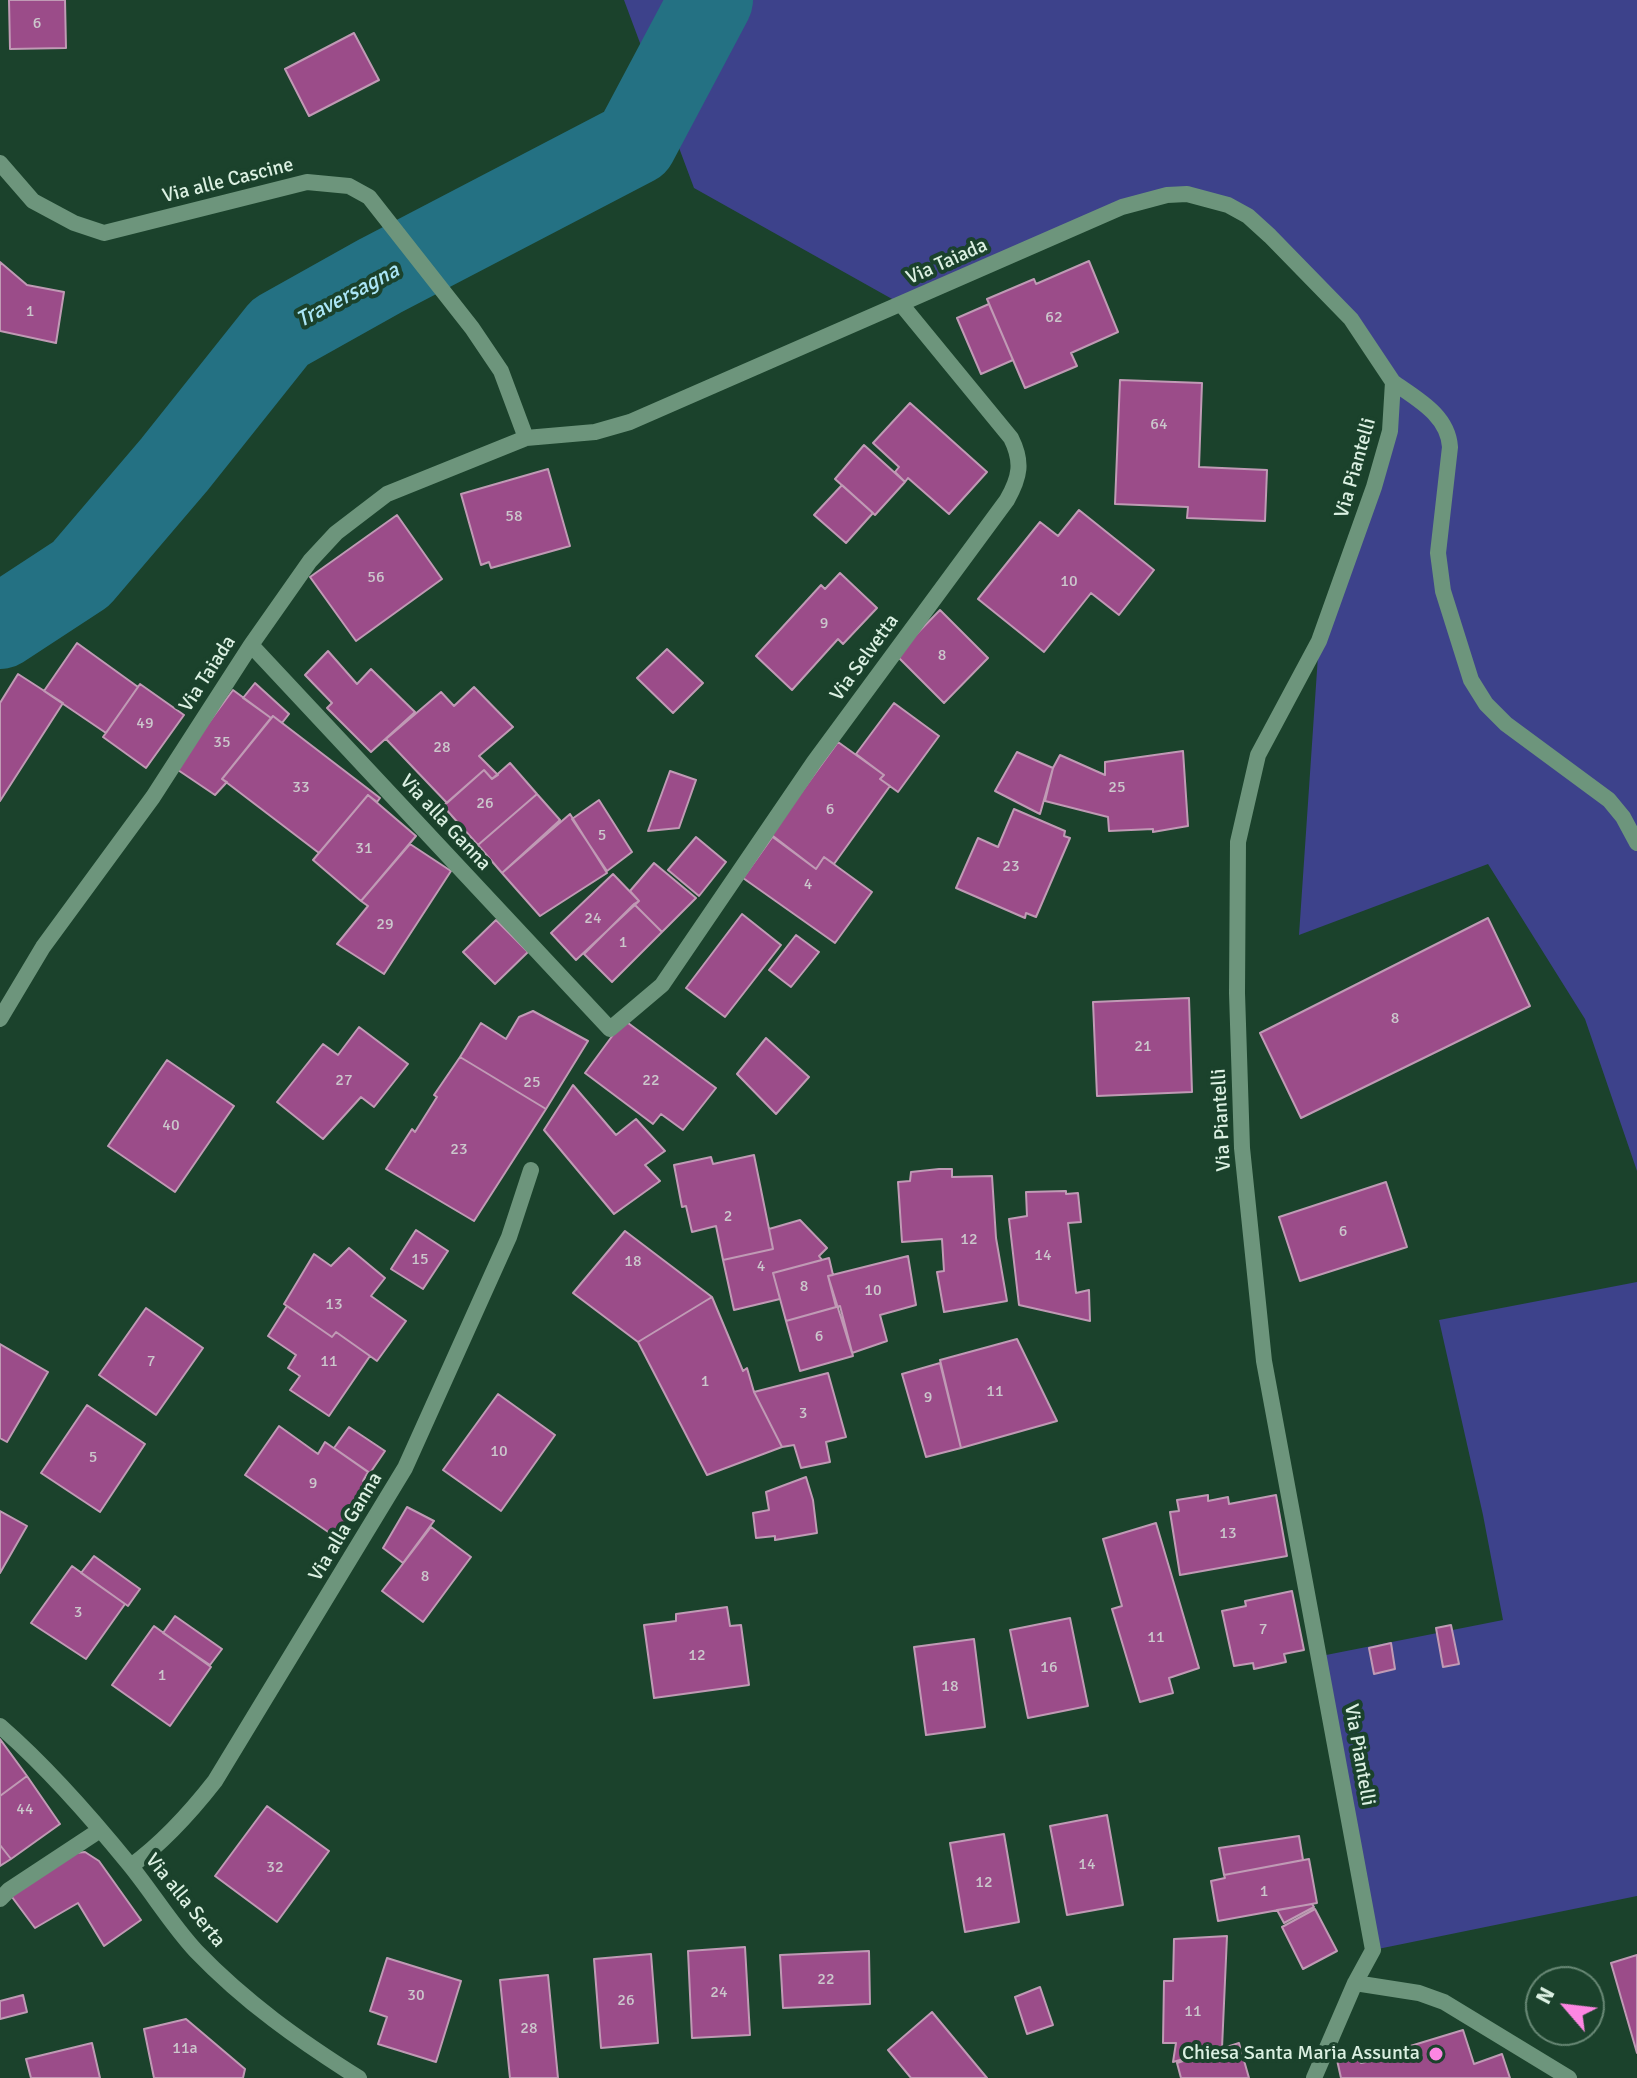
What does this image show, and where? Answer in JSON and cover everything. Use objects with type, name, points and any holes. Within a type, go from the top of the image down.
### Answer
[{"type":"street","name":"Via alle Cascine","points":[[0,163],[33,201],[74,223],[104,233],[307,182],[349,186],[369,197],[472,328],[501,371],[526,438]]},
{"type":"street","name":"Via Taiada","points":[[0,1019],[43,947],[153,797],[251,645],[310,561],[362,511],[387,494],[526,438],[595,432],[630,422],[1122,207],[1167,195],[1187,194],[1228,205],[1248,216],[1351,319],[1393,382]]},
{"type":"street","name":"Via Selvetta","points":[[610,1029],[662,985],[814,762],[1007,500],[1017,482],[1020,466],[1011,438],[901,304]]},
{"type":"street","points":[[1393,382],[1420,401],[1449,432],[1438,553],[1443,591],[1471,680],[1486,704],[1506,724],[1609,800],[1623,817],[1637,843]]},
{"type":"street","name":"Via Piantelli","points":[[1355,1983],[1373,1950],[1264,1361],[1242,1148],[1237,993],[1238,842],[1258,755],[1324,627],[1378,473],[1390,431],[1393,382]]},
{"type":"street","name":"Via alla Ganna","points":[[251,645],[610,1029]]},
{"type":"street","name":"Via alla Ganna","points":[[131,1866],[148,1854],[190,1813],[215,1781],[405,1468],[509,1237],[531,1170]]},
{"type":"street","name":"Via alla Serta","points":[[0,1726],[100,1830],[177,1929],[228,1982],[308,2046],[359,2078]]},
{"type":"street","points":[[0,1899],[100,1830]]},
{"type":"street","points":[[1314,2078],[1355,1983],[1419,1993],[1444,2002],[1569,2078]]},
{"type":"shaded area","points":[[624,0],[1637,0],[1637,1171],[1585,1019],[1488,864],[1299,935],[1319,641],[1393,406],[1381,361],[1248,216],[1167,195],[901,304],[694,188]]},
{"type":"shaded area","points":[[1637,1282],[1637,1896],[1373,1950],[1321,1656],[1503,1620],[1439,1320]]},
{"type":"building","points":[[9,0],[65,0],[66,48],[10,49]]},
{"type":"building","points":[[354,33],[379,80],[309,116],[285,69]]},
{"type":"building","points":[[1089,261],[1118,332],[1071,353],[1077,366],[1025,388],[987,299],[1034,279],[1036,284]]},
{"type":"building","points":[[0,262],[27,285],[64,292],[56,343],[0,331]]},
{"type":"building","points":[[989,304],[1013,360],[981,374],[957,318]]},
{"type":"building","points":[[1120,380],[1202,383],[1199,467],[1267,470],[1265,521],[1187,518],[1188,507],[1115,504]]},
{"type":"building","points":[[910,403],[987,472],[949,514],[908,478],[905,482],[895,472],[899,467],[873,443]]},
{"type":"building","points":[[864,445],[905,482],[875,515],[835,479]]},
{"type":"building","points":[[548,469],[570,546],[491,568],[489,562],[481,565],[461,494]]},
{"type":"building","points":[[842,485],[873,513],[846,543],[814,515]]},
{"type":"building","points":[[1079,510],[1154,570],[1119,615],[1091,593],[1044,652],[978,599],[1040,522],[1058,536]]},
{"type":"building","points":[[397,515],[442,579],[356,641],[310,577]]},
{"type":"building","points":[[840,573],[877,608],[843,644],[838,639],[792,690],[756,656],[821,585],[825,589]]},
{"type":"building","points":[[940,610],[988,658],[944,703],[896,655]]},
{"type":"building","points":[[77,643],[138,687],[106,733],[44,691]]},
{"type":"building","points":[[667,649],[703,683],[673,713],[637,678]]},
{"type":"building","points":[[328,651],[357,684],[371,669],[415,712],[371,752],[327,708],[332,703],[305,675]]},
{"type":"building","points":[[18,674],[63,703],[0,801],[0,703]]},
{"type":"building","points":[[255,683],[289,714],[282,723],[243,698]]},
{"type":"building","points":[[140,684],[184,715],[146,768],[103,737]]},
{"type":"building","points":[[474,687],[513,727],[479,756],[498,775],[492,779],[484,770],[447,803],[386,739],[441,692],[454,706]]},
{"type":"building","points":[[233,690],[271,718],[222,779],[227,782],[215,795],[175,768]]},
{"type":"building","points":[[894,703],[939,736],[898,792],[880,779],[884,775],[856,754]]},
{"type":"building","points":[[273,716],[380,798],[377,802],[368,795],[319,853],[222,779]]},
{"type":"building","points":[[838,742],[884,775],[880,779],[890,786],[834,864],[824,857],[816,869],[770,835]]},
{"type":"building","points":[[1183,751],[1188,826],[1153,832],[1153,829],[1109,831],[1108,817],[1045,801],[1053,768],[1060,755],[1105,775],[1105,762]]},
{"type":"building","points":[[1017,752],[1053,768],[1040,814],[995,791]]},
{"type":"building","points":[[510,763],[537,794],[478,845],[443,806],[484,770],[492,779]]},
{"type":"building","points":[[670,771],[696,780],[679,828],[648,831]]},
{"type":"building","points":[[537,794],[560,820],[502,873],[478,845]]},
{"type":"building","points":[[368,795],[416,836],[361,901],[313,860]]},
{"type":"building","points":[[599,800],[632,852],[607,871],[572,819]]},
{"type":"building","points":[[1014,809],[1065,831],[1064,836],[1070,838],[1036,917],[1026,913],[1025,918],[956,888],[978,838],[998,847]]},
{"type":"building","points":[[570,814],[607,873],[540,916],[502,873]]},
{"type":"building","points":[[773,836],[816,869],[824,857],[872,892],[835,943],[743,878]]},
{"type":"building","points":[[696,837],[726,862],[699,896],[668,870]]},
{"type":"building","points":[[410,844],[451,871],[384,974],[337,944],[368,906],[361,901]]},
{"type":"building","points":[[654,863],[696,898],[662,932],[634,904],[639,901],[630,891]]},
{"type":"building","points":[[613,874],[639,901],[576,960],[551,933]]},
{"type":"building","points":[[634,904],[662,932],[612,982],[584,954]]},
{"type":"building","points":[[742,914],[781,945],[725,1017],[686,988]]},
{"type":"building","points":[[1488,918],[1530,1006],[1301,1118],[1260,1033]]},
{"type":"building","points":[[496,920],[528,952],[495,984],[463,952]]},
{"type":"building","points":[[796,935],[819,952],[791,987],[769,970]]},
{"type":"building","points":[[1189,998],[1192,1092],[1097,1096],[1093,1002]]},
{"type":"building","points":[[533,1011],[588,1041],[546,1109],[460,1057],[481,1023],[506,1039],[519,1017]]},
{"type":"building","points":[[624,1020],[716,1088],[683,1130],[661,1114],[653,1124],[585,1073]]},
{"type":"building","points":[[359,1027],[408,1064],[374,1107],[361,1097],[323,1139],[277,1102],[323,1044],[338,1055]]},
{"type":"building","points":[[766,1038],[809,1077],[776,1114],[737,1074]]},
{"type":"building","points":[[460,1057],[546,1109],[474,1221],[386,1169],[412,1129],[415,1132],[437,1097],[434,1095]]},
{"type":"building","points":[[167,1060],[234,1106],[175,1192],[108,1146]]},
{"type":"building","points":[[573,1085],[616,1135],[636,1119],[665,1151],[645,1165],[660,1181],[614,1214],[544,1130]]},
{"type":"building","points":[[754,1155],[773,1249],[723,1260],[716,1226],[692,1232],[686,1206],[682,1207],[674,1165],[711,1157],[713,1164]]},
{"type":"building","points":[[952,1169],[952,1177],[992,1176],[996,1238],[1007,1301],[944,1312],[937,1272],[944,1271],[942,1239],[902,1242],[898,1182],[910,1181],[911,1172]]},
{"type":"building","points":[[1386,1182],[1407,1247],[1300,1281],[1279,1217]]},
{"type":"building","points":[[1066,1191],[1066,1194],[1078,1193],[1081,1222],[1068,1223],[1076,1293],[1089,1290],[1090,1321],[1019,1305],[1009,1219],[1027,1216],[1026,1192]]},
{"type":"building","points":[[800,1220],[827,1248],[819,1256],[822,1260],[773,1273],[780,1299],[734,1310],[723,1260],[773,1249],[769,1229]]},
{"type":"building","points":[[416,1230],[448,1251],[423,1289],[391,1269]]},
{"type":"building","points":[[625,1231],[712,1297],[638,1342],[573,1293]]},
{"type":"building","points":[[349,1248],[385,1278],[371,1296],[406,1321],[377,1361],[336,1332],[332,1337],[284,1304],[314,1254],[331,1266]]},
{"type":"building","points":[[908,1256],[916,1305],[880,1315],[887,1341],[852,1353],[828,1276]]},
{"type":"building","points":[[829,1258],[833,1275],[828,1276],[836,1307],[786,1321],[773,1273]]},
{"type":"building","points":[[712,1297],[743,1371],[747,1368],[754,1392],[782,1447],[707,1475],[638,1342]]},
{"type":"building","points":[[287,1306],[332,1337],[336,1332],[370,1356],[329,1416],[290,1390],[300,1376],[288,1368],[296,1355],[268,1336]]},
{"type":"building","points":[[840,1306],[853,1356],[800,1371],[786,1321]]},
{"type":"building","points":[[146,1308],[203,1348],[156,1415],[99,1375]]},
{"type":"building","points":[[1017,1339],[1057,1421],[961,1448],[940,1360]]},
{"type":"building","points":[[0,1344],[48,1372],[7,1442],[0,1438]]},
{"type":"building","points":[[940,1363],[961,1448],[926,1457],[902,1374]]},
{"type":"building","points":[[828,1373],[846,1437],[826,1442],[830,1462],[801,1468],[794,1445],[782,1447],[754,1392]]},
{"type":"building","points":[[498,1394],[555,1435],[501,1511],[443,1470]]},
{"type":"building","points":[[87,1405],[145,1444],[100,1512],[41,1473]]},
{"type":"building","points":[[279,1426],[318,1454],[325,1442],[368,1472],[363,1481],[372,1487],[337,1538],[245,1475]]},
{"type":"building","points":[[349,1427],[385,1451],[370,1473],[334,1448]]},
{"type":"building","points":[[806,1477],[813,1500],[817,1533],[775,1540],[775,1536],[756,1538],[753,1513],[769,1510],[766,1492]]},
{"type":"building","points":[[1208,1495],[1208,1501],[1228,1497],[1229,1504],[1276,1495],[1287,1556],[1180,1575],[1170,1512],[1179,1511],[1177,1500]]},
{"type":"building","points":[[407,1507],[434,1521],[403,1563],[383,1548]]},
{"type":"building","points":[[0,1511],[27,1526],[0,1573]]},
{"type":"building","points":[[1156,1523],[1199,1668],[1169,1678],[1173,1693],[1140,1702],[1112,1609],[1122,1606],[1103,1539]]},
{"type":"building","points":[[431,1527],[471,1557],[423,1622],[382,1591]]},
{"type":"building","points":[[94,1556],[140,1589],[128,1606],[81,1573]]},
{"type":"building","points":[[72,1566],[125,1604],[86,1659],[31,1623]]},
{"type":"building","points":[[1292,1591],[1304,1650],[1284,1654],[1286,1662],[1254,1669],[1253,1663],[1234,1666],[1222,1611],[1246,1606],[1245,1601]]},
{"type":"building","points":[[727,1607],[730,1626],[741,1625],[749,1685],[654,1698],[644,1625],[676,1621],[676,1614]]},
{"type":"building","points":[[175,1616],[222,1649],[210,1665],[163,1633]]},
{"type":"building","points":[[1070,1618],[1088,1706],[1028,1718],[1010,1630]]},
{"type":"building","points":[[1451,1625],[1459,1664],[1443,1667],[1436,1628]]},
{"type":"building","points":[[154,1626],[211,1667],[170,1726],[112,1685]]},
{"type":"building","points":[[974,1639],[985,1727],[926,1735],[914,1647]]},
{"type":"building","points":[[1391,1643],[1395,1669],[1374,1674],[1369,1648]]},
{"type":"building","points":[[0,1739],[27,1776],[0,1796]]},
{"type":"building","points":[[27,1776],[60,1824],[11,1859],[0,1845],[0,1796]]},
{"type":"building","points":[[267,1806],[329,1851],[277,1922],[215,1876]]},
{"type":"building","points":[[1107,1815],[1123,1905],[1067,1915],[1050,1826]]},
{"type":"building","points":[[1004,1834],[1019,1922],[965,1932],[950,1843]]},
{"type":"building","points":[[1299,1836],[1303,1860],[1224,1875],[1219,1848]]},
{"type":"building","points":[[0,1845],[11,1859],[0,1866]]},
{"type":"building","points":[[85,1852],[99,1861],[141,1920],[104,1946],[78,1903],[35,1928],[9,1893],[75,1853]]},
{"type":"building","points":[[1309,1859],[1317,1903],[1218,1921],[1211,1881],[1225,1878],[1224,1875]]},
{"type":"building","points":[[1312,1904],[1314,1907],[1284,1923],[1277,1910]]},
{"type":"building","points":[[1315,1909],[1337,1951],[1303,1969],[1282,1927]]},
{"type":"building","points":[[1227,1936],[1222,2048],[1173,2062],[1176,2043],[1163,2043],[1164,1981],[1173,1981],[1174,1939]]},
{"type":"building","points":[[745,1947],[750,2035],[692,2038],[688,1951]]},
{"type":"building","points":[[869,1951],[870,2004],[783,2008],[780,1955]]},
{"type":"building","points":[[651,1954],[658,2043],[601,2048],[594,1959]]},
{"type":"building","points":[[1637,1955],[1637,2053],[1611,1963]]},
{"type":"building","points":[[387,1958],[461,1981],[436,2062],[378,2044],[387,2017],[370,2011]]},
{"type":"building","points":[[548,1975],[558,2078],[510,2078],[500,1980]]},
{"type":"building","points":[[1040,1987],[1053,2025],[1027,2034],[1015,1997]]},
{"type":"building","points":[[23,1995],[27,2012],[0,2019],[0,2001]]},
{"type":"building","points":[[932,2012],[987,2078],[911,2078],[888,2050]]},
{"type":"building","points":[[186,2019],[245,2069],[243,2078],[154,2078],[144,2029]]},
{"type":"building","name":"Chiesa Santa Maria Assunta","points":[[1463,2030],[1474,2064],[1502,2054],[1510,2078],[1341,2078],[1337,2060],[1361,2054],[1361,2063],[1407,2053],[1407,2047]]},
{"type":"building","points":[[92,2043],[100,2078],[31,2078],[26,2059]]},
{"type":"building","points":[[1239,2043],[1249,2078],[1181,2078],[1177,2063]]},
{"type":"waterway","name":"Traversagna","points":[[0,627],[81,574],[174,465],[280,332],[380,276],[635,143],[711,0]]},
{"type":"place","name":"Chiesa Santa Maria Assunta","points":[[1436,2054]]}]
